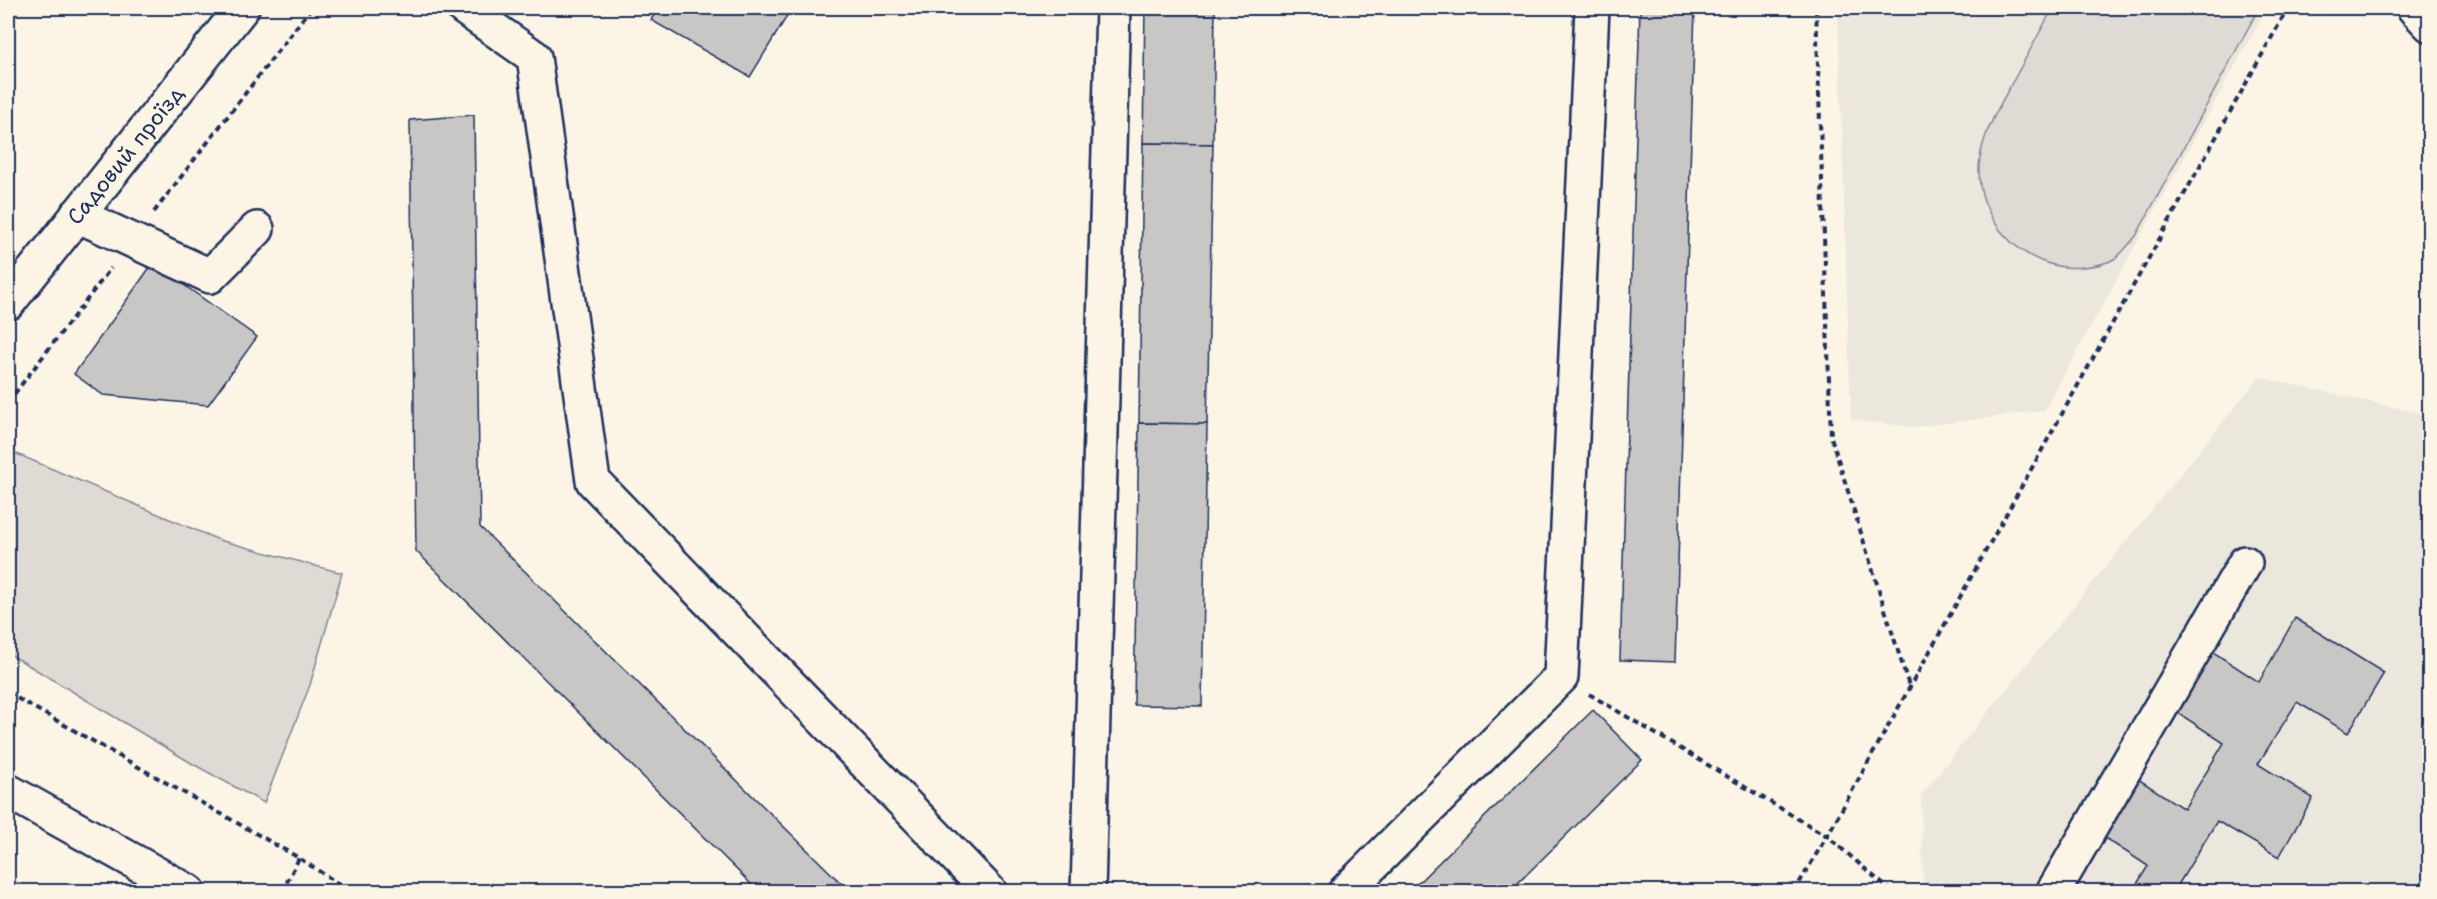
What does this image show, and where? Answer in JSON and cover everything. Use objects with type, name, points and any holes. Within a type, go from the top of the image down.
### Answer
[{"type":"street","name":"Садовий проїзд","points":[[8,303],[242,8]]},
{"type":"street","points":[[464,8],[534,57],[593,481],[990,891]]},
{"type":"street","points":[[1088,891],[1113,8]]},
{"type":"street","points":[[1346,891],[1561,677],[1592,8]]},
{"type":"street","points":[[2414,8],[2430,25]]},
{"type":"street","points":[[77,215],[210,276],[257,229]]},
{"type":"street","points":[[2053,891],[2245,563]]},
{"type":"street","points":[[8,791],[189,891]]},
{"type":"path","points":[[8,402],[311,8]]},
{"type":"path","points":[[1816,8],[1831,437],[1910,687]]},
{"type":"path","points":[[1794,891],[1827,836],[2288,8]]},
{"type":"path","points":[[1561,677],[1827,836],[1892,891]]},
{"type":"path","points":[[8,693],[299,858],[351,891]]},
{"type":"path","points":[[282,891],[299,858]]},
{"type":"shaded area","points":[[1838,8],[2267,8],[2044,411],[1915,427],[1851,420]]},
{"type":"shaded area","points":[[2053,8],[2259,8],[2136,236],[2114,259],[2088,267],[2062,267],[2042,261],[2023,251],[2006,237],[1993,220],[1984,201],[1979,180],[1980,158],[1988,129]]},
{"type":"shaded area","points":[[2259,377],[2429,415],[2429,891],[1928,891],[1923,888],[1921,795]]},
{"type":"shaded area","points":[[10,451],[219,540],[342,573],[310,685],[264,803],[193,764],[8,653],[8,454]]},
{"type":"building","points":[[8,8],[20,8],[8,21]]},
{"type":"building","points":[[658,8],[772,8],[787,16],[750,77],[651,20]]},
{"type":"building","points":[[1145,8],[1215,8],[1213,144],[1143,143]]},
{"type":"building","points":[[1640,8],[1695,8],[1675,662],[1620,660]]},
{"type":"building","points":[[474,115],[480,527],[850,892],[759,892],[416,551],[410,120]]},
{"type":"building","points":[[1143,143],[1213,144],[1207,424],[1139,423]]},
{"type":"building","points":[[153,263],[257,337],[208,405],[103,395],[74,374]]},
{"type":"building","points":[[1139,423],[1207,424],[1202,706],[1134,705]]},
{"type":"building","points":[[2295,618],[2384,673],[2348,733],[2297,702],[2258,764],[2313,798],[2279,857],[2217,821],[2178,885],[2190,892],[2132,892],[2148,866],[2097,833],[2132,775],[2184,809],[2224,743],[2169,707],[2204,646],[2259,682]]},
{"type":"building","points":[[1593,710],[1642,760],[1509,892],[1409,892]]}]
